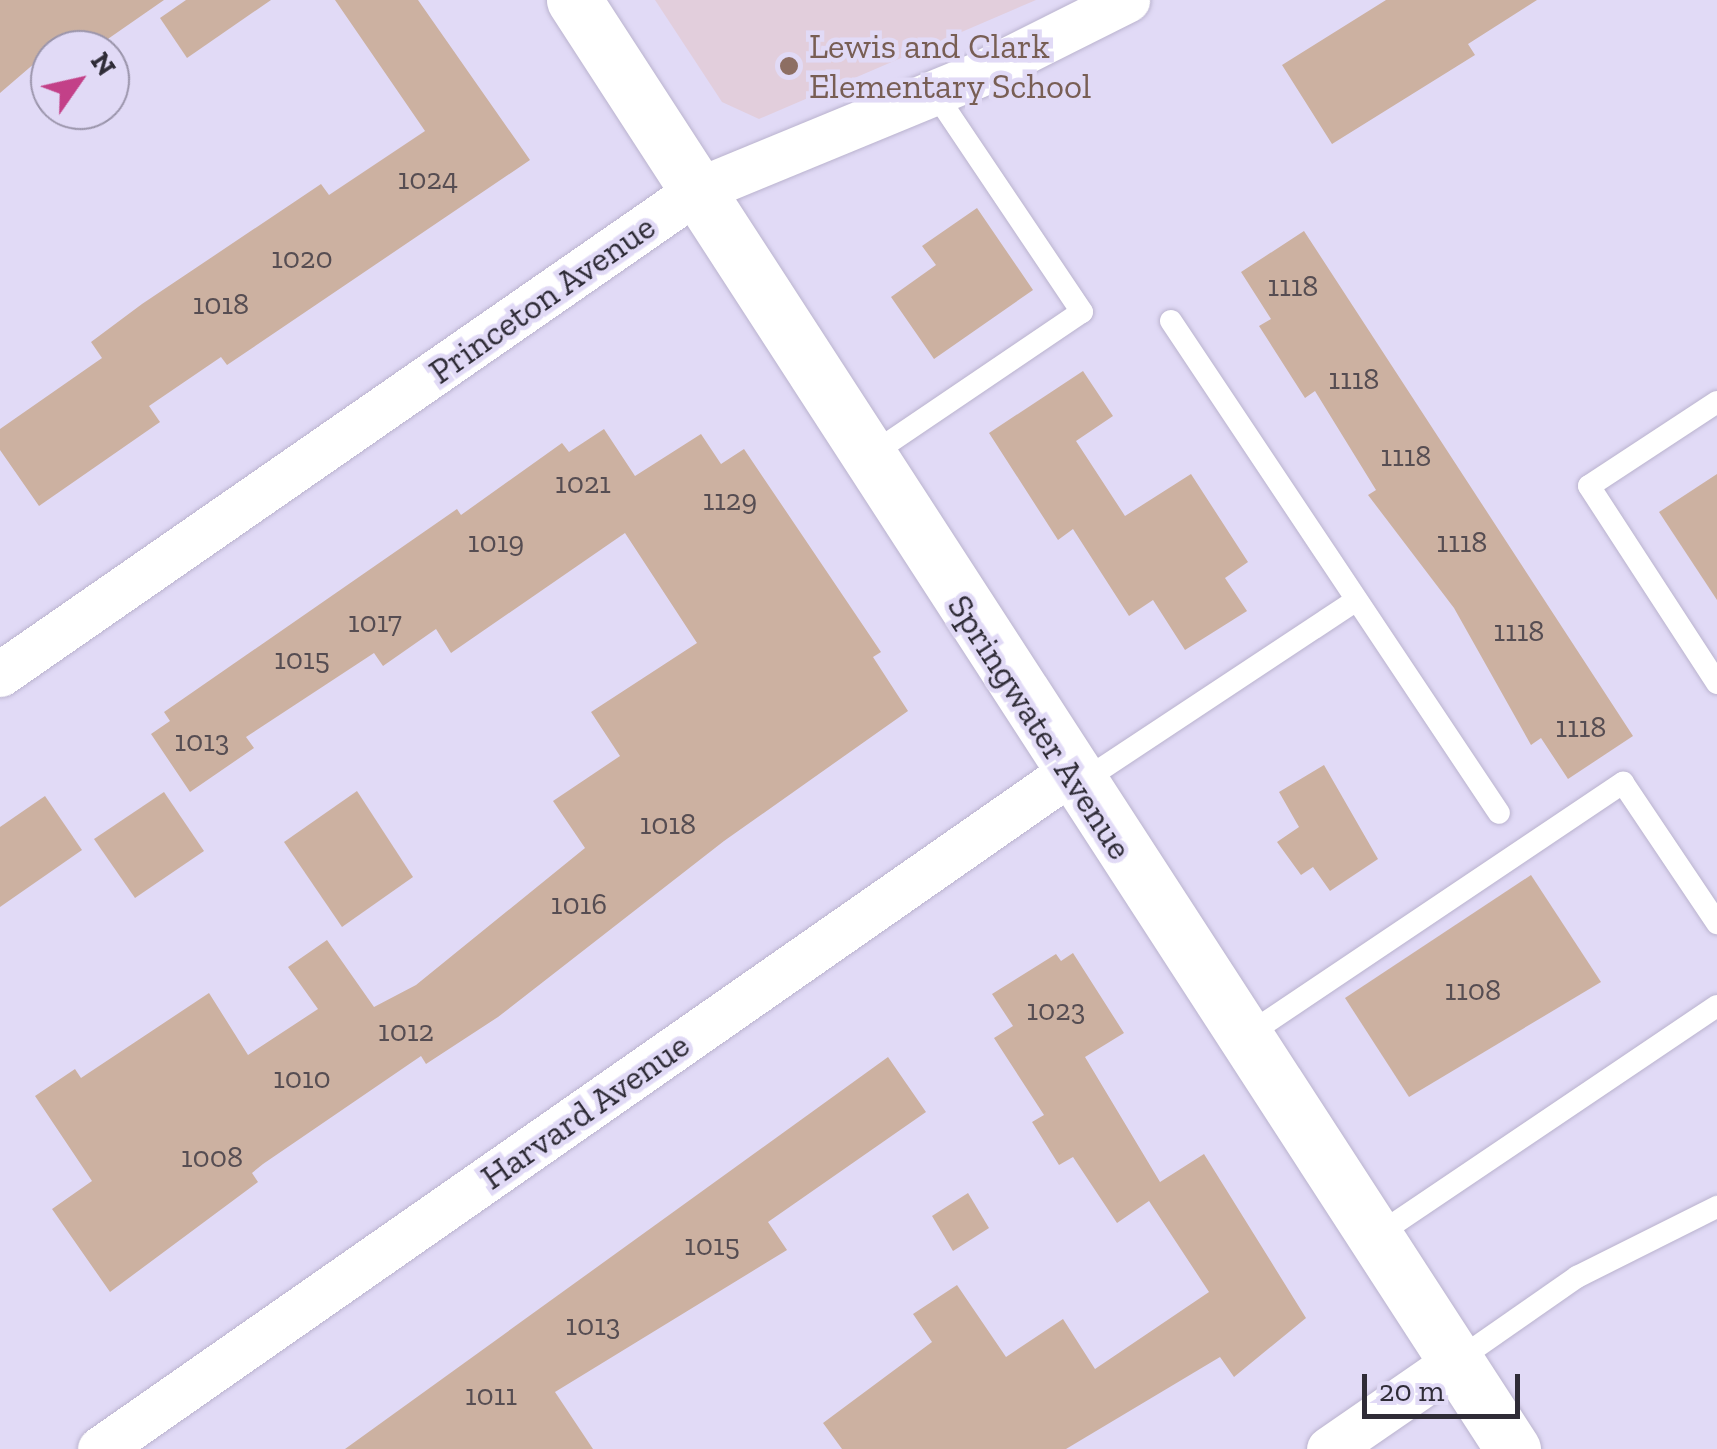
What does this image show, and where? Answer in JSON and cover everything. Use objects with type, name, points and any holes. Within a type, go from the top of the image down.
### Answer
[{"type":"street","name":"Springwater Avenue","points":[[574,0],[1073,780],[1512,1449]]},
{"type":"street","name":"Princeton Avenue","points":[[0,674],[698,190],[935,93],[1128,0]]},
{"type":"street","name":"Harvard Avenue","points":[[100,1449],[1073,780]]},
{"type":"street","points":[[1329,1449],[1455,1362]]},
{"type":"lane","points":[[868,457],[1082,312],[935,93]]},
{"type":"lane","points":[[1171,321],[1499,814]]},
{"type":"lane","points":[[1717,402],[1589,486],[1717,683]]},
{"type":"lane","points":[[1073,780],[1356,600]]},
{"type":"lane","points":[[1243,1038],[1623,783],[1717,923]]},
{"type":"lane","points":[[1373,1238],[1717,1006]]},
{"type":"lane","points":[[1455,1362],[1577,1277],[1717,1207]]},
{"type":"shaded area","name":"Lewis and Clark Elementary School","points":[[655,0],[1036,0],[759,119],[722,102]]},
{"type":"building","points":[[0,0],[164,0],[121,30],[30,30],[30,67],[0,93]]},
{"type":"building","points":[[186,0],[271,0],[187,58],[160,18]]},
{"type":"building","points":[[335,0],[418,0],[530,160],[227,365],[221,357],[149,406],[160,422],[39,506],[0,450],[0,429],[102,358],[91,342],[142,304],[321,184],[329,195],[425,131]]},
{"type":"building","points":[[1386,0],[1537,0],[1468,44],[1475,55],[1332,144],[1282,65]]},
{"type":"building","points":[[977,208],[1033,290],[934,359],[891,297],[936,265],[922,246]]},
{"type":"building","points":[[1304,231],[1633,736],[1568,779],[1541,738],[1531,745],[1454,608],[1368,495],[1376,490],[1315,391],[1305,398],[1259,326],[1271,319],[1241,272]]},
{"type":"building","points":[[1083,371],[1113,416],[1076,441],[1125,516],[1191,474],[1248,562],[1225,578],[1247,611],[1185,650],[1153,600],[1129,616],[1073,529],[1058,540],[989,433]]},
{"type":"building","points":[[604,429],[635,476],[701,434],[721,464],[744,449],[881,652],[873,657],[908,711],[724,841],[498,1017],[426,1064],[421,1056],[263,1164],[252,1173],[258,1182],[110,1292],[52,1209],[92,1181],[35,1096],[75,1069],[81,1078],[209,993],[248,1055],[318,1009],[288,967],[327,940],[374,1007],[416,985],[585,848],[553,801],[620,756],[591,712],[697,643],[625,533],[451,653],[436,629],[383,666],[374,653],[246,737],[254,748],[190,792],[151,734],[170,721],[164,712],[457,509],[461,515],[562,443],[569,452]]},
{"type":"building","points":[[1717,474],[1717,600],[1659,512]]},
{"type":"building","points":[[1324,765],[1378,859],[1330,891],[1313,867],[1301,875],[1277,842],[1299,827],[1279,792]]},
{"type":"building","points":[[357,791],[413,877],[342,927],[284,842]]},
{"type":"building","points":[[164,792],[204,851],[135,898],[94,839]]},
{"type":"building","points":[[45,796],[82,850],[0,907],[0,827]]},
{"type":"building","points":[[1531,875],[1601,982],[1409,1097],[1345,998]]},
{"type":"building","points":[[1073,953],[1124,1033],[1085,1057],[1160,1182],[1204,1154],[1306,1318],[1234,1377],[1220,1357],[1066,1449],[842,1449],[823,1423],[932,1342],[913,1314],[957,1285],[1006,1357],[1063,1319],[1095,1369],[1209,1292],[1149,1201],[1117,1223],[1073,1157],[1059,1165],[1032,1122],[1044,1115],[994,1038],[1013,1026],[992,994],[1056,954],[1061,961]]},
{"type":"building","points":[[888,1057],[926,1112],[768,1222],[787,1250],[555,1392],[593,1449],[345,1449]]},
{"type":"building","points":[[968,1193],[989,1228],[953,1251],[932,1216]]},
{"type":"place","name":"Lewis and Clark Elementary School","points":[[789,66]]}]
